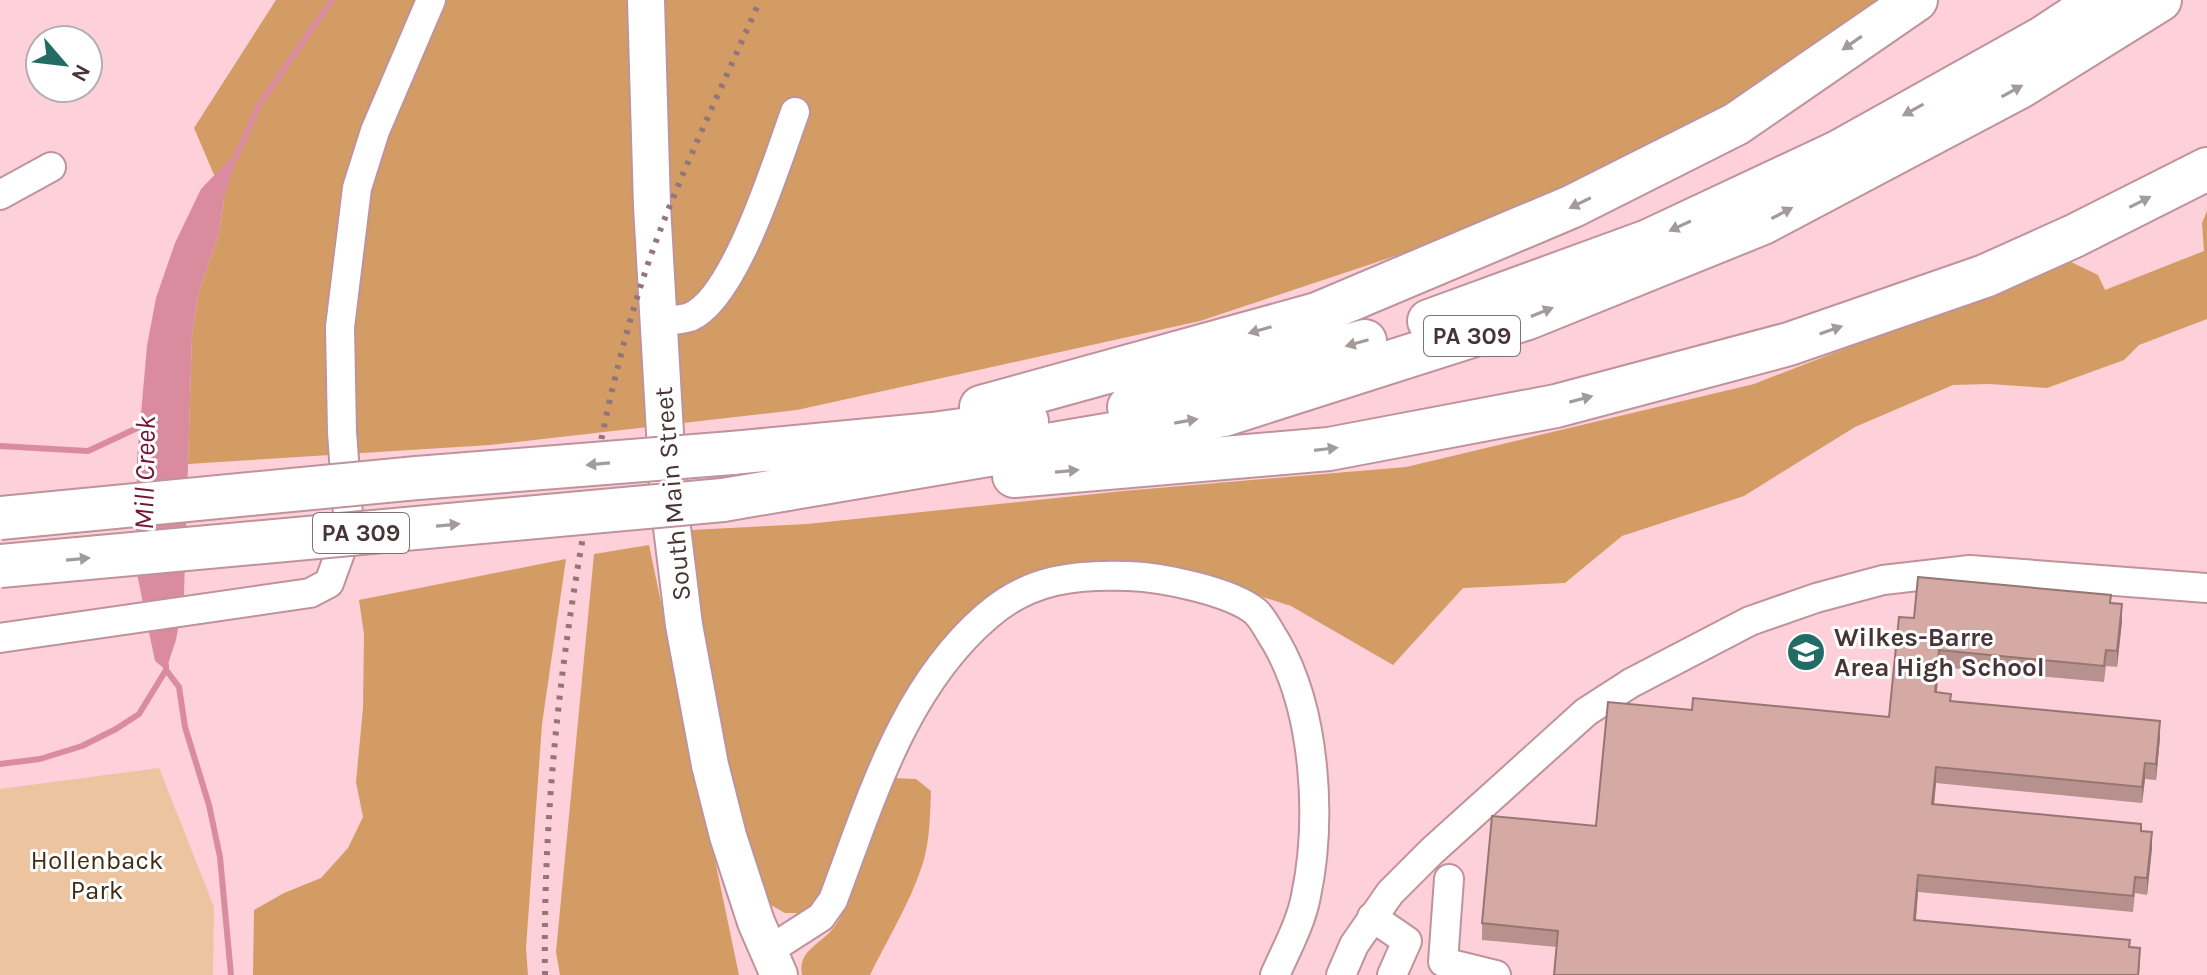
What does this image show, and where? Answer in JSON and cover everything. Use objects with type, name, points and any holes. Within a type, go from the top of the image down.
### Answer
[{"type":"highway","points":[[732,453],[964,412],[1317,314],[1573,206],[1736,124],[1916,0]]},
{"type":"highway","name":"PA 309","points":[[0,518],[417,478],[933,434],[1133,406],[1402,331],[1648,241],[1824,159],[2044,37],[2100,0]]},
{"type":"highway","name":"PA 309","points":[[0,566],[730,499],[1224,415],[1528,318],[1763,223],[2020,87],[2160,0]]},
{"type":"highway","points":[[730,499],[1329,449],[1556,406],[1789,344],[1985,276],[2074,236],[2207,169]]},
{"type":"highway","points":[[0,488],[417,478]]},
{"type":"main road","name":"South Main Street","points":[[646,0],[652,206],[669,503],[692,676],[710,765],[728,836],[774,963]]},
{"type":"street","points":[[0,638],[310,593],[329,583],[349,528],[342,432],[340,327],[357,188],[375,131],[431,0]]},
{"type":"street","points":[[660,322],[691,317],[710,300],[735,263],[754,226],[795,112]]},
{"type":"street","points":[[0,195],[51,167]]},
{"type":"street","points":[[1341,975],[1354,945],[1390,893],[1586,712],[1631,683],[1750,621],[1816,598],[1883,580],[1970,570],[2207,588]]},
{"type":"street","points":[[774,963],[821,917],[833,900],[888,758],[914,706],[944,660],[990,613],[1022,593],[1055,579],[1097,575],[1137,576],[1192,586],[1228,598],[1255,612],[1282,653],[1302,704],[1311,752],[1313,797],[1306,898],[1275,975]]},
{"type":"street","points":[[1442,969],[1449,879]]},
{"type":"street","points":[[1372,917],[1442,969],[1496,975]]},
{"type":"street","points":[[1392,975],[1407,941]]},
{"type":"green space","name":"Hollenback Park","points":[[159,768],[214,907],[213,975],[0,975],[0,789]]},
{"type":"shaded area","points":[[276,0],[1884,0],[1715,117],[1455,236],[1200,321],[797,410],[490,445],[188,464],[192,336],[198,295],[219,233],[224,198],[194,128]]},
{"type":"shaded area","points":[[2207,211],[2207,319],[2139,345],[2124,360],[2047,388],[1953,385],[1855,427],[1744,496],[1622,536],[1565,583],[1463,588],[1393,665],[1291,606],[1212,581],[990,597],[822,901],[805,913],[785,913],[769,904],[754,868],[713,705],[690,530],[807,524],[1123,491],[1406,467],[1754,384],[2069,261],[2098,275],[2105,290],[2204,251],[2202,223]]},
{"type":"shaded area","points":[[649,545],[739,975],[560,975],[556,952],[594,554]]},
{"type":"shaded area","points":[[566,559],[542,724],[526,948],[528,975],[253,975],[254,910],[284,893],[321,878],[348,848],[363,817],[356,782],[363,708],[364,634],[359,600]]},
{"type":"shaded area","points":[[894,778],[916,779],[931,791],[927,848],[911,894],[870,975],[802,975],[803,959],[829,933],[842,914]]},
{"type":"water","points":[[239,150],[224,198],[219,233],[198,295],[192,336],[184,594],[176,640],[166,670],[155,661],[136,569],[137,458],[147,346],[156,298],[175,243],[201,189]]},
{"type":"building","points":[[1918,577],[2111,595],[2110,603],[2122,604],[2117,651],[2106,650],[2104,666],[1939,650],[1935,692],[1951,694],[1950,701],[2160,721],[2156,764],[2145,763],[2142,787],[1936,767],[1932,804],[2141,824],[2141,831],[2152,832],[2147,878],[2135,877],[2133,896],[1918,875],[1914,920],[2130,940],[2129,947],[2140,948],[2138,975],[1554,975],[1558,931],[1482,923],[1492,816],[1596,826],[1608,702],[1692,710],[1693,698],[1889,717],[1899,617],[1914,618]]},
{"type":"waterway","name":"Mill Creek","points":[[236,157],[259,105],[332,0]]},
{"type":"waterway","points":[[0,446],[88,451],[146,424]]},
{"type":"waterway","name":"Mill Creek","points":[[166,665],[166,670],[179,687],[185,727],[209,805],[220,857],[231,975]]},
{"type":"waterway","points":[[0,764],[40,759],[82,746],[116,729],[139,714],[166,670]]},
{"type":"railway","points":[[545,975],[547,863],[560,696],[575,586],[605,422],[632,314],[655,244],[760,0]]},
{"type":"place","name":"Wilkes-Barre Area High School","points":[[1806,652]]}]
